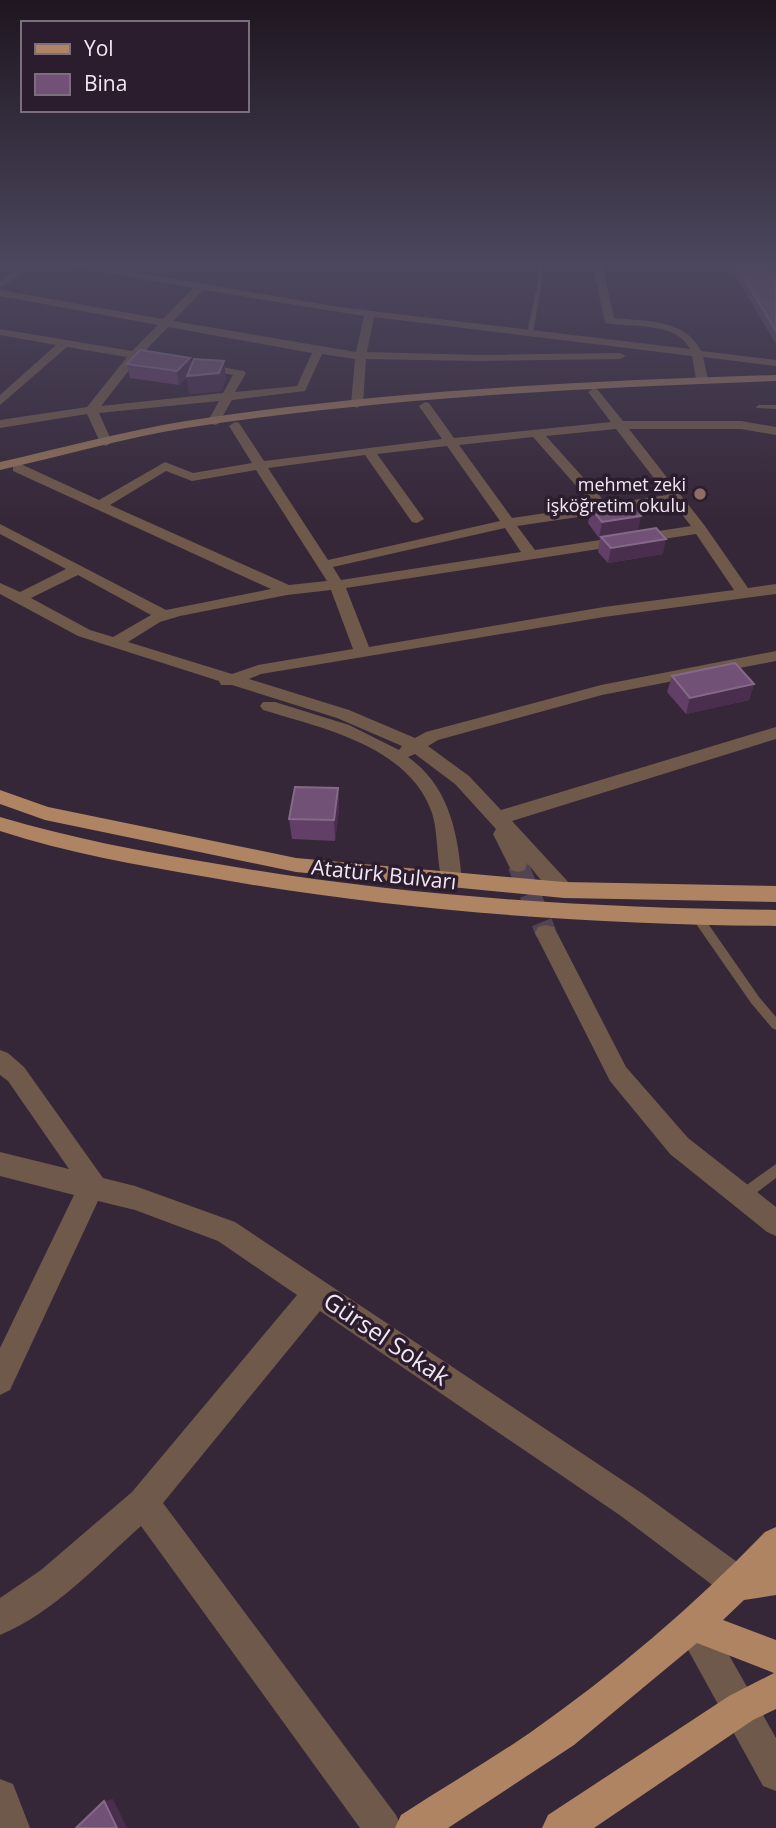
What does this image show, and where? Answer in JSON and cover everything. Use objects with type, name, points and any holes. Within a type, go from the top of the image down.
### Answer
[{"type":"main road","points":[[0,466],[106,442],[214,422],[357,404],[600,384],[776,378]]},
{"type":"main road","points":[[0,472],[187,432],[235,426],[425,405],[594,392],[776,383]]},
{"type":"main road","name":"Atatürk Bulvarı","points":[[0,797],[45,813],[296,865],[564,890],[776,894]]},
{"type":"main road","name":"Atatürk Bulvarı","points":[[0,824],[44,840],[287,886],[554,912],[698,918],[776,918]]},
{"type":"main road","points":[[414,1828],[560,1733],[693,1625],[739,1584],[776,1543]]},
{"type":"main road","points":[[739,1584],[776,1579]]},
{"type":"main road","points":[[693,1625],[776,1657]]},
{"type":"main road","points":[[561,1828],[741,1708],[776,1690]]},
{"type":"street","points":[[0,401],[59,348]]},
{"type":"street","points":[[96,348],[174,362]]},
{"type":"street","points":[[91,410],[141,348]]},
{"type":"street","points":[[257,352],[260,348]]},
{"type":"street","points":[[302,348],[361,356],[478,358],[654,356],[657,350]]},
{"type":"street","points":[[357,404],[363,348]]},
{"type":"street","points":[[644,348],[776,363]]},
{"type":"street","points":[[694,348],[702,379]]},
{"type":"street","points":[[0,424],[91,410],[301,390],[318,351]]},
{"type":"street","points":[[214,422],[248,363]]},
{"type":"street","points":[[187,364],[240,373]]},
{"type":"street","points":[[594,392],[700,529],[743,592]]},
{"type":"street","points":[[425,405],[530,554]]},
{"type":"street","points":[[91,410],[106,442]]},
{"type":"street","points":[[100,505],[165,466],[192,477],[261,465],[368,452],[621,425],[741,425],[776,431]]},
{"type":"street","points":[[235,426],[337,585],[363,653]]},
{"type":"street","points":[[537,433],[604,509]]},
{"type":"street","points":[[368,452],[417,519]]},
{"type":"street","points":[[18,468],[287,590]]},
{"type":"street","points":[[324,565],[509,523],[676,498]]},
{"type":"street","points":[[0,528],[163,615]]},
{"type":"street","points":[[113,644],[163,615],[287,590],[337,585],[700,529]]},
{"type":"street","points":[[18,599],[78,570]]},
{"type":"street","points":[[0,588],[74,628],[378,745],[399,758],[416,773],[439,807],[450,852],[452,881]]},
{"type":"street","points":[[222,684],[258,670],[604,612],[776,589]]},
{"type":"street","points":[[0,604],[81,645],[343,714],[415,745],[462,780],[564,890]]},
{"type":"street","points":[[399,758],[432,736],[601,690],[776,656]]},
{"type":"street","points":[[496,819],[776,733]]},
{"type":"street","points":[[496,819],[518,865]]},
{"type":"street","points":[[546,933],[618,1074],[678,1146],[776,1223]]},
{"type":"street","points":[[0,1060],[16,1074],[89,1172],[91,1187],[0,1379]]},
{"type":"street","name":"Gürsel Sokak","points":[[0,1164],[135,1198],[226,1231],[632,1505],[739,1584]]},
{"type":"street","points":[[0,1618],[53,1582],[143,1503],[318,1291]]},
{"type":"street","points":[[143,1503],[383,1828]]},
{"type":"street","points":[[693,1625],[776,1773]]},
{"type":"street","points":[[0,1797],[11,1828]]},
{"type":"lane","points":[[759,407],[776,407]]},
{"type":"lane","points":[[698,918],[755,1000],[776,1025]]},
{"type":"lane","points":[[742,1196],[776,1170]]},
{"type":"building","points":[[140,350],[190,358],[177,371],[127,364]]},
{"type":"building","points":[[194,359],[224,361],[219,373],[187,376]]},
{"type":"building","points":[[633,501],[641,516],[602,522],[591,508]]},
{"type":"building","points":[[656,528],[666,539],[611,548],[601,537]]},
{"type":"building","points":[[735,663],[754,684],[690,698],[672,676]]},
{"type":"building","points":[[295,787],[338,788],[334,820],[289,819]]},
{"type":"building","points":[[104,1801],[117,1828],[76,1828]]},
{"type":"tunnel","points":[[518,865],[546,933]]},
{"type":"place","name":"mehmet zeki işköğretim okulu","points":[[700,494]]}]
